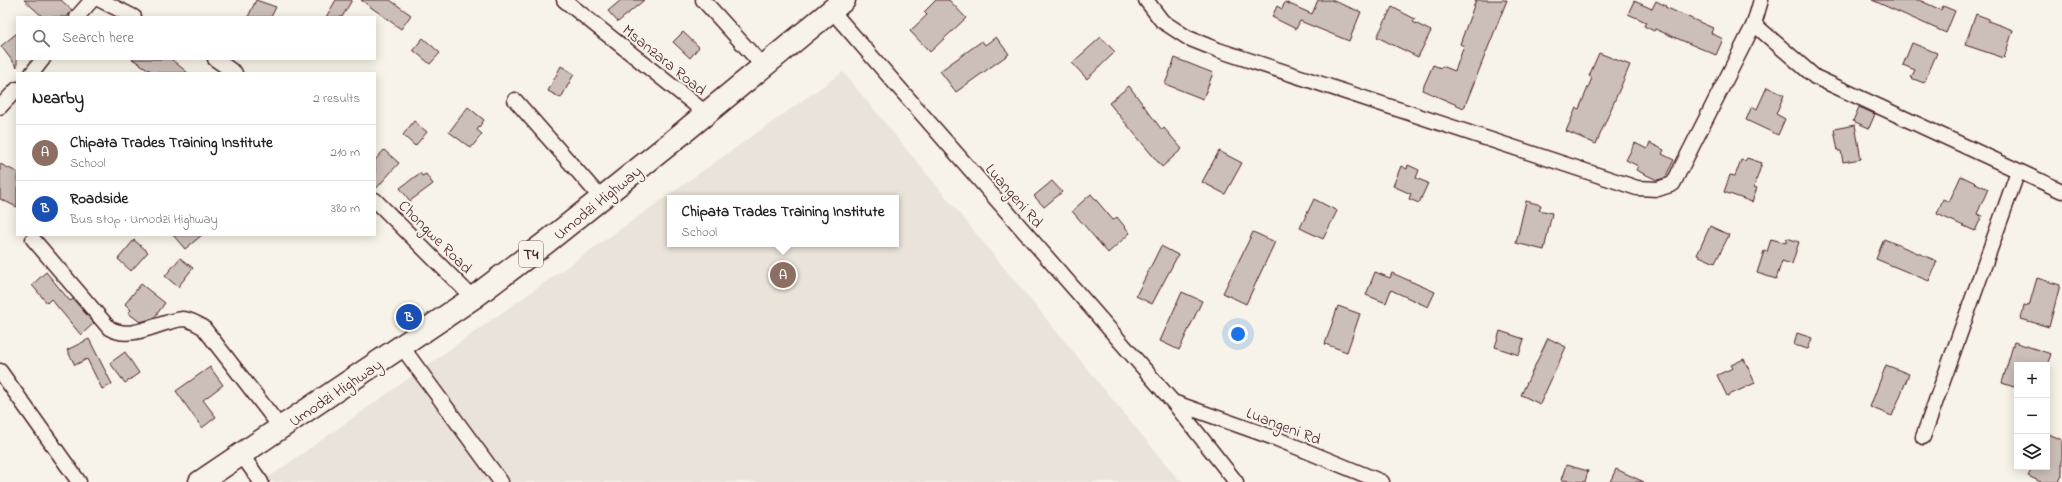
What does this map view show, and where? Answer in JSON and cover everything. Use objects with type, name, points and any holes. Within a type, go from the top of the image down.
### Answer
[{"type":"highway","name":"Umodzi Highway","points":[[200,482],[473,298],[548,242],[707,114],[838,5]]},
{"type":"street","points":[[79,16],[92,0]]},
{"type":"street","points":[[100,0],[132,16]]},
{"type":"street","name":"Msanzara Road","points":[[564,0],[707,114]]},
{"type":"street","points":[[703,0],[763,66]]},
{"type":"street","points":[[1146,0],[1162,21],[1188,38],[1218,50],[1637,188],[1658,189],[1673,184],[1754,24],[1761,0]]},
{"type":"street","name":"Luangeni Rd","points":[[838,5],[1173,402],[1236,482]]},
{"type":"street","points":[[1754,24],[1815,76],[2062,191]]},
{"type":"street","points":[[33,72],[41,60]]},
{"type":"street","points":[[216,60],[234,72]]},
{"type":"street","points":[[0,107],[16,90]]},
{"type":"street","points":[[515,100],[601,198]]},
{"type":"street","points":[[1923,437],[2018,171]]},
{"type":"street","name":"Chongwe Road","points":[[376,201],[473,298]]},
{"type":"street","points":[[33,239],[109,328],[117,332],[127,333],[184,319],[203,327],[281,428]]},
{"type":"street","points":[[402,346],[501,482]]},
{"type":"street","points":[[0,371],[79,482]]},
{"type":"street","name":"Luangeni Rd","points":[[1173,402],[1277,439],[1382,482]]},
{"type":"street","points":[[241,454],[261,482]]},
{"type":"shaded area","points":[[843,72],[1178,479],[1185,482],[262,482],[667,196],[667,247],[899,247],[899,195],[669,195]]},
{"type":"building","points":[[24,0],[61,0],[72,10],[68,16],[42,16]]},
{"type":"building","points":[[256,0],[276,7],[272,16],[248,16]]},
{"type":"building","points":[[336,0],[352,0],[343,16],[327,16]]},
{"type":"building","points":[[361,0],[390,0],[411,15],[401,29]]},
{"type":"building","points":[[621,0],[644,0],[618,22],[608,11]]},
{"type":"building","points":[[936,0],[949,0],[966,18],[930,52],[910,31],[927,15],[924,12]]},
{"type":"building","points":[[1318,0],[1331,0],[1361,12],[1349,41],[1300,21],[1296,29],[1272,17],[1277,6],[1282,9],[1285,2],[1312,14]]},
{"type":"building","points":[[1476,0],[1507,0],[1464,108],[1422,90],[1433,65],[1441,68],[1442,66],[1455,71],[1464,46],[1460,44]]},
{"type":"building","points":[[1872,0],[1919,0],[1941,10],[1943,6],[1955,11],[1946,33]]},
{"type":"building","points":[[1634,1],[1652,9],[1656,1],[1666,6],[1665,7],[1713,28],[1711,33],[1723,39],[1716,55],[1655,29],[1654,31],[1644,26],[1646,22],[1628,14]]},
{"type":"building","points":[[1392,7],[1415,19],[1413,22],[1431,31],[1418,57],[1377,37]]},
{"type":"building","points":[[1976,14],[1989,19],[1988,21],[2013,30],[2004,58],[1965,45]]},
{"type":"building","points":[[683,32],[699,47],[690,58],[673,42]]},
{"type":"building","points":[[16,34],[17,67],[1,46]]},
{"type":"building","points":[[996,37],[1009,54],[956,92],[940,71],[982,41],[985,45]]},
{"type":"building","points":[[1101,37],[1115,52],[1087,79],[1072,63]]},
{"type":"building","points":[[423,38],[440,53],[430,64],[413,50]]},
{"type":"building","points":[[1912,43],[1937,53],[1924,83],[1911,78],[1915,70],[1903,65]]},
{"type":"building","points":[[1599,53],[1630,65],[1596,144],[1566,131],[1576,108],[1579,109],[1592,78],[1589,76]]},
{"type":"building","points":[[1175,58],[1213,73],[1203,99],[1165,84]]},
{"type":"building","points":[[134,60],[172,60],[187,72],[152,72]]},
{"type":"building","points":[[561,66],[574,74],[561,98],[548,91]]},
{"type":"building","points":[[1129,86],[1162,130],[1164,128],[1182,149],[1162,167],[1109,103]]},
{"type":"building","points":[[1767,87],[1784,95],[1776,114],[1785,119],[1778,135],[1746,120],[1752,106],[1757,109]]},
{"type":"building","points":[[468,107],[484,120],[477,130],[482,134],[471,148],[449,132]]},
{"type":"building","points":[[1859,107],[1875,114],[1869,128],[1853,121]]},
{"type":"building","points":[[414,121],[427,132],[415,146],[403,135]]},
{"type":"building","points":[[1855,125],[1861,159],[1843,162],[1841,151],[1838,151],[1834,129]]},
{"type":"building","points":[[1635,143],[1647,149],[1650,143],[1664,150],[1662,154],[1674,160],[1665,178],[1657,180],[1636,170],[1638,166],[1626,160]]},
{"type":"building","points":[[384,150],[399,163],[376,189],[376,159]]},
{"type":"building","points":[[1219,151],[1242,163],[1225,194],[1202,182]]},
{"type":"building","points":[[1747,158],[1762,163],[1754,187],[1757,188],[1752,202],[1724,192],[1730,175],[1735,176],[1741,160],[1745,161]]},
{"type":"building","points":[[0,164],[16,172],[16,207],[0,199]]},
{"type":"building","points":[[1408,165],[1419,170],[1416,178],[1428,183],[1419,203],[1409,199],[1411,194],[1393,186],[1401,166],[1407,169]]},
{"type":"building","points":[[420,173],[422,176],[426,174],[433,184],[410,201],[400,188]]},
{"type":"building","points":[[1961,176],[1988,189],[1977,214],[1982,216],[1975,231],[1937,214],[1943,199],[1949,202]]},
{"type":"building","points":[[1052,181],[1062,192],[1044,207],[1034,196]]},
{"type":"building","points":[[1091,194],[1113,220],[1117,217],[1130,233],[1108,253],[1072,211]]},
{"type":"building","points":[[1314,199],[1337,211],[1323,239],[1300,228]]},
{"type":"building","points":[[1526,201],[1541,205],[1539,210],[1552,213],[1544,250],[1516,243]]},
{"type":"building","points":[[1710,226],[1729,235],[1715,263],[1697,255]]},
{"type":"building","points":[[1253,232],[1275,242],[1246,304],[1223,293]]},
{"type":"building","points":[[174,236],[201,236],[185,249]]},
{"type":"building","points":[[1787,238],[1799,242],[1792,264],[1782,261],[1776,279],[1757,273],[1764,251],[1767,252],[1771,239],[1786,243]]},
{"type":"building","points":[[1884,239],[1937,261],[1929,281],[1876,259]]},
{"type":"building","points":[[134,240],[148,252],[131,271],[118,259]]},
{"type":"building","points":[[1161,246],[1178,255],[1152,304],[1136,296]]},
{"type":"building","points":[[180,258],[193,268],[178,287],[165,276]]},
{"type":"building","points":[[46,272],[70,301],[73,299],[94,323],[81,335],[51,299],[47,303],[32,285]]},
{"type":"building","points":[[1375,272],[1390,278],[1392,273],[1435,292],[1428,307],[1391,290],[1386,303],[1366,295]]},
{"type":"building","points":[[2037,278],[2060,285],[2049,327],[2021,319],[2024,305],[2029,306]]},
{"type":"building","points":[[141,284],[165,303],[154,318],[140,322],[128,313],[131,310],[125,304]]},
{"type":"building","points":[[1182,292],[1202,301],[1179,350],[1160,341]]},
{"type":"building","points":[[1338,306],[1360,314],[1347,352],[1325,344]]},
{"type":"building","points":[[1500,331],[1524,339],[1519,355],[1495,347]]},
{"type":"building","points":[[1797,333],[1812,338],[1808,349],[1794,345]]},
{"type":"building","points":[[1548,338],[1566,347],[1540,404],[1521,395]]},
{"type":"building","points":[[89,339],[112,384],[102,389],[87,359],[75,365],[67,350]]},
{"type":"building","points":[[2014,342],[2051,354],[2048,362],[2014,362],[2014,387],[2002,383]]},
{"type":"building","points":[[125,352],[139,373],[125,383],[110,363]]},
{"type":"building","points":[[1744,359],[1755,383],[1727,396],[1717,375],[1733,368],[1731,365]]},
{"type":"building","points":[[1886,365],[1909,374],[1892,416],[1870,407]]},
{"type":"building","points":[[210,367],[223,385],[203,400],[216,417],[202,428],[176,391]]},
{"type":"building","points":[[2050,434],[2062,440],[2062,475],[2059,482],[2041,482],[2028,476],[2031,470],[2050,470]]},
{"type":"building","points":[[1566,465],[1588,471],[1585,482],[1561,480]]},
{"type":"building","points":[[1616,469],[1644,482],[1610,482]]},
{"type":"place","name":"Chipata Trades Training Institute","points":[[783,275]]},
{"type":"place","name":"Roadside","points":[[409,317]]}]
